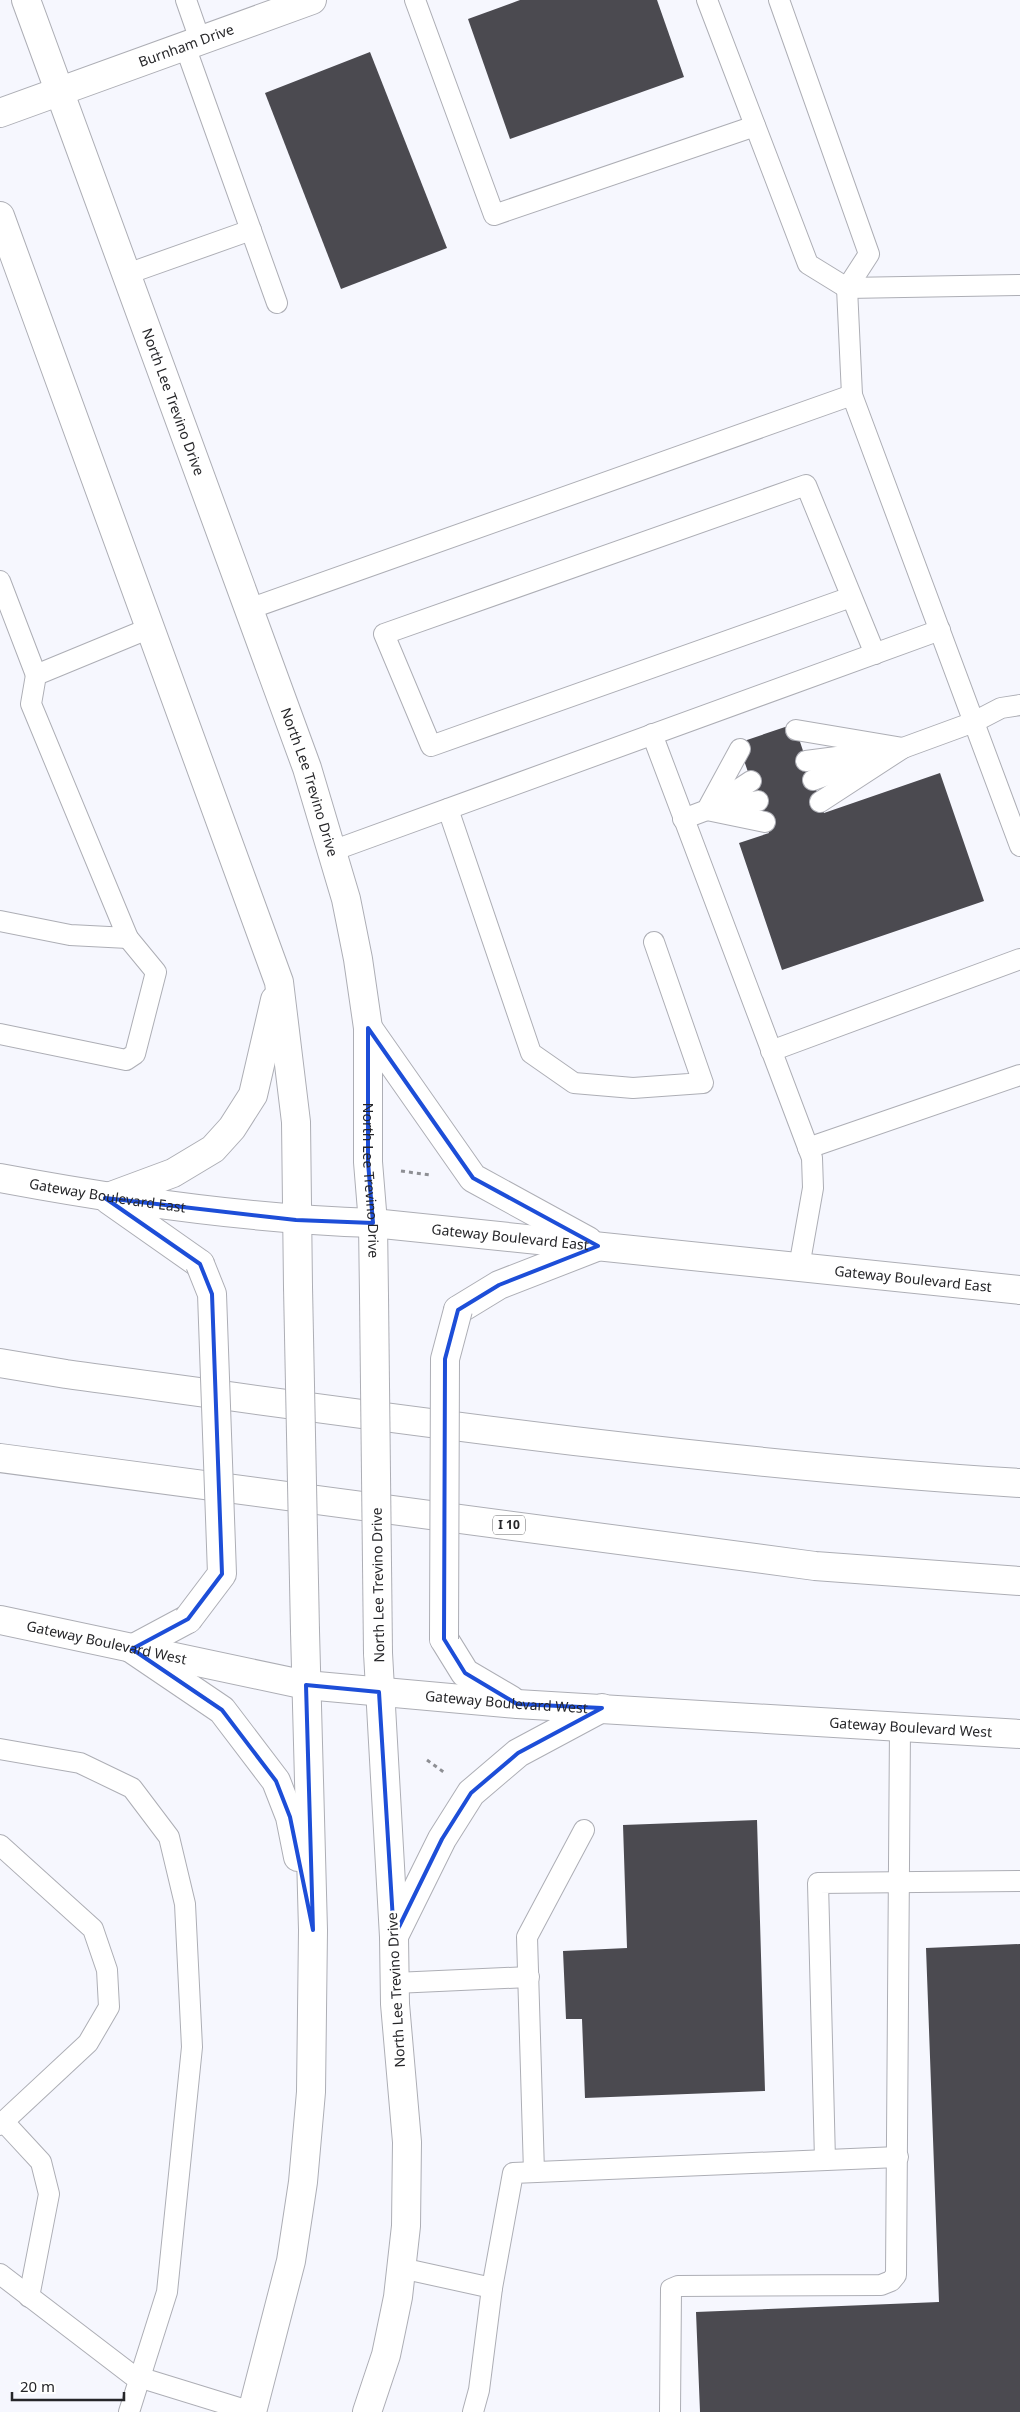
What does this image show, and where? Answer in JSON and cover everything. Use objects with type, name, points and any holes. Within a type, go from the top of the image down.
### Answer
[{"type":"main road","name":"North Lee Trevino Drive","points":[[26,0],[307,768],[346,899],[358,959],[368,1028],[368,1162],[373,1223],[379,1692],[394,1937],[394,1983],[407,2142],[406,2226],[398,2297],[386,2355],[367,2412]]},
{"type":"main road","name":"Burnham Drive","points":[[0,113],[312,0]]},
{"type":"main road","points":[[0,216],[279,982],[296,1122],[296,1220],[313,1930],[311,2092],[303,2182],[291,2261],[252,2412]]},
{"type":"main road","points":[[105,1198],[173,1173],[213,1149],[232,1128],[253,1095],[279,982]]},
{"type":"main road","points":[[368,1028],[473,1178],[598,1246]]},
{"type":"main road","name":"Gateway Boulevard East","points":[[0,1178],[105,1198],[296,1220],[373,1223],[1020,1290]]},
{"type":"main road","points":[[105,1198],[200,1264],[212,1294],[222,1574],[188,1619],[132,1649],[222,1710],[276,1781],[290,1817],[313,1930]]},
{"type":"main road","points":[[517,1704],[465,1673],[444,1639],[445,1359],[458,1310],[499,1284],[598,1246]]},
{"type":"main road","points":[[0,1363],[76,1376],[615,1448],[796,1466],[1020,1483]]},
{"type":"main road","name":"I 10","points":[[0,1458],[816,1566],[1020,1581]]},
{"type":"main road","name":"Gateway Boulevard West","points":[[0,1620],[306,1685],[517,1704],[1020,1734]]},
{"type":"main road","points":[[394,1937],[442,1839],[471,1793],[518,1753],[602,1708]]},
{"type":"lane","points":[[186,0],[193,43],[251,230],[277,303]]},
{"type":"lane","points":[[416,0],[494,214],[755,126]]},
{"type":"lane","points":[[706,0],[808,264],[847,288],[1020,285]]},
{"type":"lane","points":[[779,0],[869,254],[847,288],[852,396],[1020,846]]},
{"type":"lane","points":[[126,274],[251,230]]},
{"type":"lane","points":[[249,609],[852,396]]},
{"type":"lane","points":[[851,597],[431,746],[384,634],[806,485],[874,654]]},
{"type":"lane","points":[[0,581],[36,675],[31,704],[128,938],[156,972],[135,1054],[126,1060],[0,1034]]},
{"type":"lane","points":[[0,613],[18,628]]},
{"type":"lane","points":[[36,675],[150,628]]},
{"type":"lane","points":[[332,851],[940,630]]},
{"type":"lane","points":[[813,780],[974,722],[1001,708],[1020,705]]},
{"type":"lane","points":[[652,734],[812,1158],[812,1188],[799,1267]]},
{"type":"lane","points":[[903,748],[801,744],[903,748]]},
{"type":"lane","points":[[820,802],[903,748]]},
{"type":"lane","points":[[707,810],[746,765]]},
{"type":"lane","points":[[684,819],[707,810],[758,801]]},
{"type":"lane","points":[[448,809],[531,1053],[574,1083],[633,1088],[703,1083],[654,942]]},
{"type":"lane","points":[[707,810],[765,822]]},
{"type":"lane","points":[[0,921],[70,935],[128,938]]},
{"type":"lane","points":[[771,1051],[1020,960]]},
{"type":"lane","points":[[808,1148],[1020,1075]]},
{"type":"lane","points":[[670,2412],[670,2289],[678,2286],[881,2285],[891,2281],[896,2275],[898,2269],[900,1727]]},
{"type":"lane","points":[[0,1748],[80,1763],[132,1788],[168,1837],[185,1904],[192,2047],[167,2292],[130,2412]]},
{"type":"lane","points":[[534,2172],[527,1937],[584,1830]]},
{"type":"lane","points":[[0,1845],[93,1929],[107,1970],[109,2007],[88,2043],[2,2123],[41,2162],[49,2194],[29,2297]]},
{"type":"lane","points":[[825,2160],[818,1883],[1020,1882]]},
{"type":"lane","points":[[394,1983],[528,1977]]},
{"type":"lane","points":[[473,2412],[479,2390],[492,2288],[513,2173],[898,2157]]},
{"type":"lane","points":[[401,2268],[492,2288]]},
{"type":"lane","points":[[0,2274],[132,2375],[252,2412]]},
{"type":"path","points":[[398,1170],[434,1175]]},
{"type":"highlighted area","points":[[368,1028],[473,1178],[598,1246],[499,1285],[458,1310],[445,1359],[444,1639],[465,1673],[517,1704],[602,1708],[518,1753],[471,1793],[442,1839],[394,1937],[379,1692],[306,1685],[313,1930],[290,1817],[276,1781],[222,1710],[132,1649],[188,1619],[222,1574],[212,1294],[200,1264],[105,1198],[296,1220],[373,1223],[368,1162]]},
{"type":"building","points":[[520,0],[657,0],[684,77],[510,139],[468,19]]},
{"type":"building","points":[[370,52],[447,248],[341,289],[265,93]]},
{"type":"building","points":[[794,724],[824,813],[940,773],[984,901],[782,970],[739,843],[769,833],[738,743]]},
{"type":"building","points":[[757,1820],[765,2091],[585,2098],[582,2019],[566,2019],[563,1951],[627,1948],[623,1825]]},
{"type":"building","points":[[1020,1944],[1020,2412],[700,2412],[696,2312],[939,2302],[926,1948]]}]
